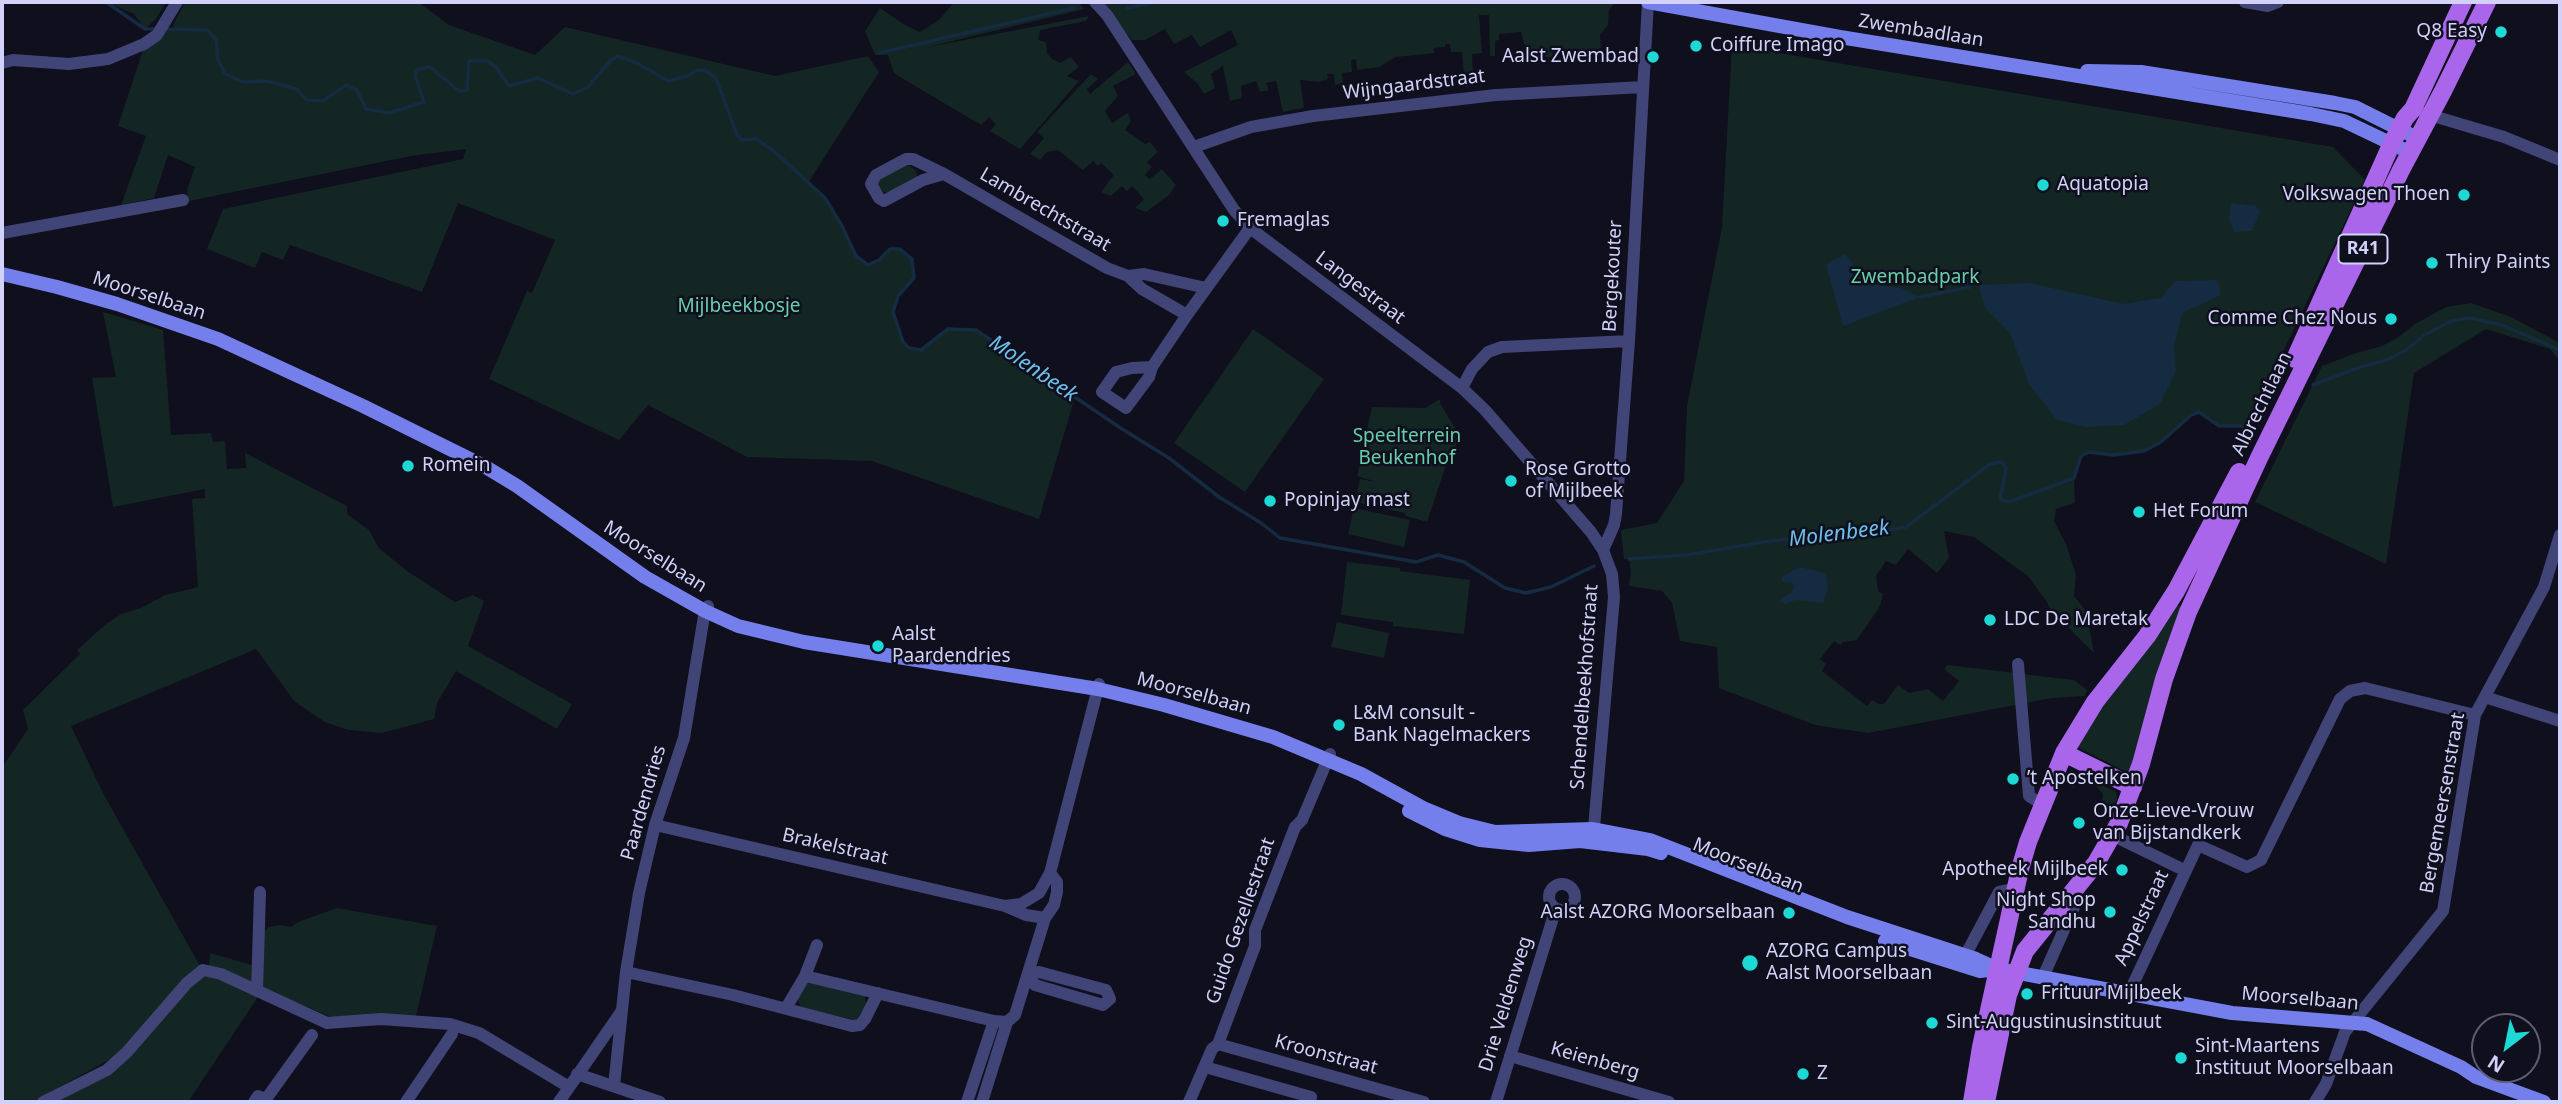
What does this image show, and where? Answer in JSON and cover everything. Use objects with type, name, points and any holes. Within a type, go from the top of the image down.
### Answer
[{"type":"main road","name":"Zwembadlaan","points":[[1648,2],[1840,37],[2065,72],[2168,92],[2312,107],[2355,107],[2413,145]]},
{"type":"main road","name":"Albrechtlaan","points":[[2064,753],[2095,702],[2147,636],[2176,591],[2224,503],[2315,316],[2396,136],[2413,109],[2463,2]]},
{"type":"main road","name":"Albrechtlaan","points":[[2133,787],[2164,679],[2188,612],[2254,469],[2413,145],[2487,2]]},
{"type":"main road","name":"Zwembadlaan","points":[[2065,72],[2141,72],[2239,87],[2312,107]]},
{"type":"main road","points":[[2168,92],[2170,82],[2231,91],[2239,87]]},
{"type":"main road","name":"Moorselbaan","points":[[2,274],[94,298],[218,340],[363,406],[484,466],[517,486],[645,578],[737,626],[770,635],[1099,686],[1234,724],[1329,757],[1359,777],[1436,814],[1479,829],[1650,840],[1871,926],[1998,969],[2232,1013],[2372,1026],[2476,1077],[2544,1102]]},
{"type":"main road","points":[[2064,753],[2133,787]]},
{"type":"main road","name":"R41","points":[[1972,1102],[1981,1047],[2015,891],[2028,842],[2064,753]]},
{"type":"main road","name":"R41","points":[[1986,1102],[2008,995],[2025,951],[2095,863],[2112,835],[2133,787]]},
{"type":"main road","name":"Moorselbaan","points":[[1593,836],[1647,849],[1906,948],[1980,971],[1998,969]]},
{"type":"street","points":[[2,63],[13,60],[69,64],[108,59],[144,44],[157,35],[177,2]]},
{"type":"street","name":"Langestraat","points":[[1096,2],[1234,210],[1250,228],[1462,388],[1485,410],[1591,532],[1603,550]]},
{"type":"street","name":"Bergekouter","points":[[1603,550],[1614,525],[1629,341],[1648,2]]},
{"type":"street","points":[[2245,2],[2268,6],[2278,2]]},
{"type":"street","name":"Wijngaardstraat","points":[[1194,147],[1251,127],[1313,116],[1496,95],[1643,87]]},
{"type":"street","points":[[2413,109],[2504,137],[2560,160]]},
{"type":"street","name":"Lambrechtstraat","points":[[944,174],[923,180],[884,201],[879,198],[872,184],[876,176],[906,159],[913,159],[944,174],[1107,268],[1128,276],[1142,289],[1187,315]]},
{"type":"street","points":[[2,233],[183,200]]},
{"type":"street","points":[[1152,367],[1250,228]]},
{"type":"street","name":"Lambrechtstraat","points":[[1128,276],[1144,274],[1206,288]]},
{"type":"street","points":[[1462,388],[1472,369],[1488,352],[1502,346],[1629,341]]},
{"type":"street","name":"Bergemeersenstraat","points":[[2315,1102],[2326,1084],[2352,1023],[2443,911],[2475,715],[2544,587],[2560,536]]},
{"type":"street","name":"Schendelbeekhofstraat","points":[[1593,836],[1614,597],[1612,574],[1603,550]]},
{"type":"street","name":"Paardendries","points":[[614,1086],[626,972],[639,892],[655,825],[684,738],[706,609]]},
{"type":"street","points":[[2018,664],[2029,796],[2043,805]]},
{"type":"street","points":[[1005,906],[1032,899],[1045,886],[1099,686]]},
{"type":"street","name":"Appelstraat","points":[[2129,993],[2198,845],[2247,867],[2261,860],[2340,699],[2350,691],[2365,688],[2475,715]]},
{"type":"street","points":[[2485,697],[2560,721]]},
{"type":"street","name":"Guido Gezellestraat","points":[[1189,1102],[1212,1049],[1217,1044],[1255,946],[1255,930],[1295,827],[1302,820],[1329,757]]},
{"type":"street","name":"Brakelstraat","points":[[655,825],[1005,906],[1026,915],[1045,918]]},
{"type":"street","points":[[2112,835],[2186,871]]},
{"type":"street","points":[[805,976],[1001,1021],[1015,1015],[1045,918],[1054,905],[1058,892],[1057,882],[1050,873]]},
{"type":"street","points":[[1965,956],[1999,892],[2015,891]]},
{"type":"street","points":[[257,991],[260,892]]},
{"type":"street","points":[[2043,977],[2075,905],[2071,893]]},
{"type":"street","name":"Drie Veldenweg","points":[[1496,1102],[1556,912]]},
{"type":"street","points":[[786,1008],[805,976],[817,945]]},
{"type":"street","points":[[43,1102],[107,1070],[127,1052],[187,983],[203,970],[221,974],[327,1023],[381,1019],[450,1024],[479,1033],[569,1087]]},
{"type":"street","points":[[626,972],[786,1008],[852,1026],[860,1025],[865,1020],[878,993]]},
{"type":"street","points":[[1039,972],[1105,990],[1110,999],[1103,1005],[1035,985],[1028,975],[1039,972]]},
{"type":"street","name":"Paardendries","points":[[559,1102],[621,1012]]},
{"type":"street","points":[[967,1102],[1001,1021]]},
{"type":"street","points":[[982,1102],[1001,1021]]},
{"type":"street","points":[[406,1102],[452,1034]]},
{"type":"street","points":[[264,1101],[312,1035]]},
{"type":"street","name":"Kroonstraat","points":[[1217,1044],[1424,1102]]},
{"type":"street","name":"Keienberg","points":[[1510,1056],[1669,1102]]},
{"type":"street","points":[[1205,1067],[1310,1100],[1318,1073]]},
{"type":"street","points":[[577,1074],[660,1102]]},
{"type":"green space","points":[[106,2],[166,2],[156,19],[145,29],[134,14]]},
{"type":"green space","name":"Mijlbeekbosje","points":[[185,2],[418,2],[449,25],[535,55],[565,27],[775,76],[868,56],[879,72],[808,183],[825,198],[856,256],[868,265],[879,260],[890,249],[900,249],[912,259],[914,278],[898,296],[893,313],[903,341],[909,348],[921,350],[948,329],[976,330],[1075,397],[1039,519],[872,461],[747,457],[648,405],[619,440],[489,379],[527,291],[532,293],[555,240],[458,203],[422,292],[290,245],[283,260],[262,252],[255,268],[207,249],[223,209],[463,159],[466,149],[411,156],[189,201],[187,190],[195,167],[168,155],[154,198],[121,205],[146,136],[118,126],[143,50],[168,28],[174,29],[173,25]]},
{"type":"green space","points":[[954,2],[1079,2],[1084,9],[928,47],[1089,16],[1086,21],[1040,30],[1038,40],[1046,42],[1047,53],[1052,59],[1060,63],[1071,57],[1079,67],[1067,76],[1079,81],[1020,149],[990,131],[996,124],[989,117],[981,125],[894,73],[888,55],[875,55],[865,31],[880,8],[920,32],[939,20]]},
{"type":"green space","points":[[1096,2],[1627,2],[1614,4],[1609,10],[1608,25],[1600,35],[1601,48],[1591,54],[1577,52],[1552,58],[1534,55],[1526,51],[1521,32],[1499,34],[1499,40],[1495,41],[1495,56],[1490,56],[1489,15],[1479,15],[1482,53],[1472,54],[1473,77],[1464,77],[1462,52],[1451,52],[1450,44],[1434,48],[1434,53],[1396,57],[1379,67],[1357,70],[1356,59],[1351,60],[1352,72],[1342,73],[1343,84],[1335,85],[1334,74],[1327,74],[1328,79],[1320,82],[1300,80],[1304,108],[1283,112],[1276,81],[1266,83],[1269,90],[1260,92],[1256,81],[1241,86],[1242,98],[1230,101],[1223,66],[1211,74],[1215,88],[1204,94],[1197,83],[1184,72],[1238,45],[1231,30],[1200,47],[1192,35],[1174,44],[1165,29],[1145,40],[1132,40]]},
{"type":"green space","name":"Zwembadpark","points":[[1732,45],[2333,147],[2365,180],[2270,379],[2244,426],[2219,426],[2199,412],[2191,415],[2161,442],[2144,451],[2113,455],[2089,452],[2081,457],[2074,478],[2075,503],[2056,509],[2054,521],[2066,544],[2076,575],[2074,596],[2086,611],[2094,653],[2066,625],[2055,620],[2047,602],[2028,576],[1974,537],[1944,531],[1949,558],[1937,573],[1908,549],[1896,565],[1886,561],[1876,576],[1878,591],[1883,594],[1880,606],[1857,640],[1840,645],[1834,641],[1820,659],[1826,664],[1822,671],[1867,706],[1872,700],[1884,704],[1898,685],[1909,693],[1928,689],[1943,701],[1959,681],[1944,669],[1948,665],[2074,680],[2087,690],[2085,696],[2052,698],[1868,733],[1815,725],[1719,688],[1717,647],[1680,641],[1672,603],[1662,591],[1629,586],[1631,571],[1629,559],[1624,559],[1621,530],[1657,523],[1684,481],[1687,406],[1722,227]]},
{"type":"green space","points":[[1128,62],[1136,74],[1113,86],[1118,96],[1105,111],[1112,123],[1128,113],[1131,121],[1125,130],[1145,144],[1150,142],[1158,152],[1147,162],[1152,167],[1145,175],[1150,179],[1162,169],[1176,185],[1169,195],[1146,212],[1135,208],[1144,199],[1132,186],[1127,191],[1122,186],[1111,196],[1101,192],[1114,175],[1101,163],[1098,166],[1093,161],[1083,170],[1058,150],[1047,152],[1040,160],[1030,154],[1044,138],[1037,132],[1091,74],[1098,79],[1087,89],[1090,94]]},
{"type":"green space","points":[[906,163],[916,171],[917,177],[890,194],[878,189],[877,184],[883,176]]},
{"type":"green space","points":[[2471,303],[2511,317],[2560,343],[2560,361],[2550,349],[2486,329],[2414,373],[2386,564],[2255,502],[2322,366],[2382,346],[2446,307]]},
{"type":"green space","points":[[103,312],[163,330],[171,435],[211,433],[213,442],[225,441],[227,469],[246,468],[245,453],[347,506],[347,514],[369,530],[379,548],[407,571],[455,602],[473,595],[484,601],[468,646],[572,704],[557,729],[456,671],[437,703],[434,719],[382,733],[348,730],[325,722],[295,702],[256,649],[71,726],[104,795],[200,966],[116,1056],[32,1102],[2,1102],[2,768],[28,729],[23,710],[80,654],[77,650],[106,624],[121,614],[141,608],[165,595],[198,587],[192,499],[205,498],[205,489],[113,507],[92,378],[116,377]]},
{"type":"green space","points":[[1253,329],[1324,379],[1245,492],[1174,443]]},
{"type":"green space","name":"Speelterrein Beukenhof","points":[[1440,399],[1462,440],[1449,456],[1427,522],[1406,516],[1405,513],[1355,502],[1360,479],[1377,482],[1357,476],[1372,407],[1425,408]]},
{"type":"green space","points":[[1354,508],[1410,520],[1404,547],[1348,534]]},
{"type":"green space","points":[[1347,562],[1470,580],[1464,634],[1393,626],[1393,622],[1341,615]]},
{"type":"green space","points":[[2177,605],[2181,606],[2167,643],[2132,775],[2077,747],[2089,718],[2107,702]]},
{"type":"green space","points":[[1337,622],[1389,633],[1384,658],[1331,647]]},
{"type":"green space","points":[[2071,769],[2116,792],[2117,799],[2113,807],[2102,802],[2103,794],[2095,785],[2090,783],[2084,786],[2080,782],[2073,788],[2063,782]]},
{"type":"green space","points":[[337,908],[437,926],[416,1016],[332,1017],[209,967],[210,953],[252,965],[261,934],[269,927],[291,927]]},
{"type":"green space","points":[[213,975],[258,997],[188,1102],[52,1102],[111,1071],[197,978]]},
{"type":"green space","points":[[808,983],[865,996],[866,1005],[855,1020],[800,1007],[798,998]]},
{"type":"water","points":[[2231,203],[2256,206],[2260,211],[2252,231],[2235,232],[2229,220]]},
{"type":"water","points":[[1845,254],[1869,284],[1901,288],[1920,297],[1843,326],[1826,265]]},
{"type":"water","points":[[2218,280],[2221,295],[2182,313],[2174,347],[2176,371],[2160,404],[2124,425],[2086,427],[2057,420],[2029,384],[2010,333],[1985,308],[1978,285],[2030,283],[2123,304],[2161,298],[2175,281]]},
{"type":"water","points":[[1799,567],[1826,575],[1828,588],[1823,603],[1796,600],[1785,604],[1778,601],[1792,592],[1794,586],[1791,582],[1782,582],[1782,577]]},
{"type":"waterway","name":"Molenbeek","points":[[106,2],[145,29],[158,29]]},
{"type":"waterway","points":[[1127,8],[1157,2]]},
{"type":"waterway","points":[[879,53],[1074,8]]},
{"type":"waterway","name":"Molenbeek","points":[[166,29],[207,30],[216,40],[218,59],[225,74],[243,82],[266,81],[297,89],[306,100],[323,101],[346,85],[357,90],[366,109],[389,113],[424,102],[415,75],[417,70],[430,67],[459,91],[467,90],[469,61],[488,61],[496,67],[509,86],[538,78],[573,94],[588,87],[611,60],[618,56],[639,64],[668,81],[705,70],[716,78],[737,135],[742,140],[756,139],[774,151],[825,198],[856,256],[868,265],[879,260],[890,249],[900,249],[912,259],[914,278],[898,296],[893,312],[903,342],[909,348],[921,350],[948,329],[976,330],[1169,458],[1219,497],[1280,538],[1416,562],[1438,555],[1464,562],[1505,588],[1526,593],[1551,587],[1594,566]]},
{"type":"waterway","points":[[1920,297],[1970,287]]},
{"type":"waterway","name":"Molenbeek","points":[[2313,385],[2387,360],[2451,321],[2470,318],[2502,325],[2560,350]]},
{"type":"waterway","name":"Molenbeek","points":[[1629,559],[1687,555],[1764,542],[1906,527],[1990,464],[2002,462],[2006,468],[2000,499],[2009,502],[2074,478],[2081,456],[2089,452],[2113,455],[2144,451],[2161,442],[2191,415],[2199,412],[2219,426],[2244,426]]},
{"type":"place","name":"Q8 Easy","points":[[2501,32]]},
{"type":"place","name":"Coiffure Imago","points":[[1696,46]]},
{"type":"place","name":"Aalst Zwembad","points":[[1653,57]]},
{"type":"place","name":"Aquatopia","points":[[2043,185]]},
{"type":"place","name":"Volkswagen Thoen","points":[[2464,195]]},
{"type":"place","name":"Fremaglas","points":[[1223,221]]},
{"type":"place","name":"Thiry Paints","points":[[2432,263]]},
{"type":"place","name":"Comme Chez Nous","points":[[2391,319]]},
{"type":"place","name":"Romein","points":[[408,466]]},
{"type":"place","name":"Rose Grotto of Mijlbeek","points":[[1511,481]]},
{"type":"place","name":"Popinjay mast","points":[[1270,501]]},
{"type":"place","name":"Het Forum","points":[[2139,512]]},
{"type":"place","name":"LDC De Maretak","points":[[1990,620]]},
{"type":"place","name":"Aalst Paardendries","points":[[878,646]]},
{"type":"place","name":"L&M consult - Bank Nagelmackers","points":[[1339,725]]},
{"type":"place","name":"’t Apostelken","points":[[2013,779]]},
{"type":"place","name":"Onze-Lieve-Vrouw van Bijstandkerk","points":[[2079,823]]},
{"type":"place","name":"Apotheek Mijlbeek","points":[[2122,870]]},
{"type":"place","name":"Night Shop Sandhu","points":[[2110,912]]},
{"type":"place","name":"Aalst AZORG Moorselbaan","points":[[1789,913]]},
{"type":"place","name":"AZORG Campus Aalst Moorselbaan","points":[[1750,963]]},
{"type":"place","name":"Frituur Mijlbeek","points":[[2027,994]]},
{"type":"place","name":"Sint-Augustinusinstituut","points":[[1932,1023]]},
{"type":"place","name":"Sint-Maartens Instituut Moorselbaan","points":[[2181,1058]]},
{"type":"place","name":"Z","points":[[1803,1074]]}]
